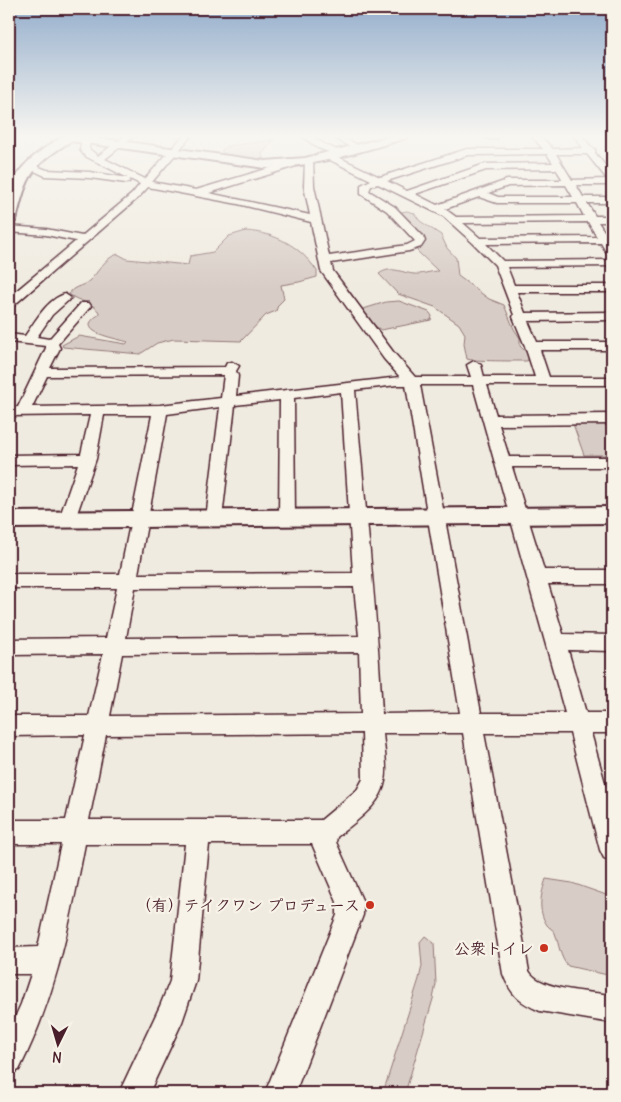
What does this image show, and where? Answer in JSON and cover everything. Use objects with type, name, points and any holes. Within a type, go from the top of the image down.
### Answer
[{"type":"street","points":[[9,220],[13,187]]},
{"type":"street","points":[[9,303],[135,196],[142,187]]},
{"type":"street","points":[[165,187],[252,204],[316,220]]},
{"type":"street","points":[[194,194],[216,187]]},
{"type":"street","points":[[309,187],[327,271],[389,356],[412,382],[513,961],[519,979],[529,991],[540,997],[612,1009]]},
{"type":"street","points":[[325,260],[409,248],[417,246],[420,241],[391,209],[364,192],[364,187]]},
{"type":"street","points":[[393,187],[454,220],[500,264],[519,317],[532,346],[543,381]]},
{"type":"street","points":[[407,194],[426,187]]},
{"type":"street","points":[[436,209],[492,187]]},
{"type":"street","points":[[572,187],[590,219],[608,240],[612,254]]},
{"type":"street","points":[[478,193],[495,200],[612,200]]},
{"type":"street","points":[[454,220],[612,219]]},
{"type":"street","points":[[9,229],[46,232],[83,239]]},
{"type":"street","points":[[478,241],[608,240]]},
{"type":"street","points":[[500,264],[612,263]]},
{"type":"street","points":[[509,289],[612,288]]},
{"type":"street","points":[[28,341],[48,312],[65,298]]},
{"type":"street","points":[[9,338],[51,343],[56,340],[85,306]]},
{"type":"street","points":[[519,317],[612,316]]},
{"type":"street","points":[[23,412],[53,348],[51,343]]},
{"type":"street","points":[[532,346],[612,346]]},
{"type":"street","points":[[43,372],[230,369],[231,376],[214,518]]},
{"type":"street","points":[[477,373],[556,642],[578,724],[608,817],[612,850]]},
{"type":"street","points":[[9,412],[160,410],[348,386],[397,381],[412,382],[477,373],[543,381],[612,381]]},
{"type":"street","points":[[327,843],[365,798],[374,781],[369,644],[357,518],[348,386]]},
{"type":"street","points":[[287,394],[287,518]]},
{"type":"street","points":[[9,1060],[33,1012],[48,960],[140,519],[160,410]]},
{"type":"street","points":[[67,520],[88,459],[98,411]]},
{"type":"street","points":[[490,420],[612,419]]},
{"type":"street","points":[[9,460],[88,459]]},
{"type":"street","points":[[504,462],[612,462]]},
{"type":"street","points":[[9,520],[612,515]]},
{"type":"street","points":[[536,578],[612,577]]},
{"type":"street","points":[[9,581],[363,580]]},
{"type":"street","points":[[556,642],[612,642]]},
{"type":"street","points":[[9,647],[114,644],[369,644]]},
{"type":"street","points":[[9,726],[612,724]]},
{"type":"street","points":[[134,1093],[172,1012],[183,981],[198,831]]},
{"type":"street","points":[[9,832],[296,832],[327,843],[350,902],[350,915],[280,1093]]},
{"type":"street","points":[[9,961],[48,960]]},
{"type":"shaded area","points":[[401,212],[414,213],[420,221],[441,235],[447,248],[456,258],[458,276],[489,299],[504,305],[520,338],[520,346],[530,356],[527,361],[467,359],[464,344],[465,334],[459,324],[435,307],[398,294],[379,274],[388,270],[417,274],[438,271],[417,251],[422,244],[423,236]]},
{"type":"shaded area","points":[[246,231],[257,232],[286,242],[303,254],[317,271],[317,277],[281,285],[284,299],[278,305],[276,311],[266,315],[241,341],[174,339],[157,343],[140,354],[63,347],[62,345],[79,336],[126,344],[128,342],[93,330],[90,325],[92,320],[100,314],[90,304],[69,294],[73,289],[89,281],[105,262],[113,256],[118,254],[127,259],[188,265],[190,256],[213,252],[229,236]]},
{"type":"shaded area","points":[[399,301],[429,312],[432,316],[431,320],[381,330],[371,323],[360,310],[386,302]]},
{"type":"shaded area","points":[[572,421],[612,421],[612,455],[584,455]]},
{"type":"shaded area","points":[[546,879],[572,883],[612,897],[612,976],[568,966],[565,963],[555,933],[547,925],[542,914],[541,896]]},
{"type":"shaded area","points":[[425,936],[434,943],[436,984],[433,999],[405,1093],[383,1093],[419,979],[422,966],[420,942]]},
{"type":"place","name":"（有）テイクワン プロデュース","points":[[370,905]]},
{"type":"place","name":"公衆トイレ","points":[[544,948]]}]
